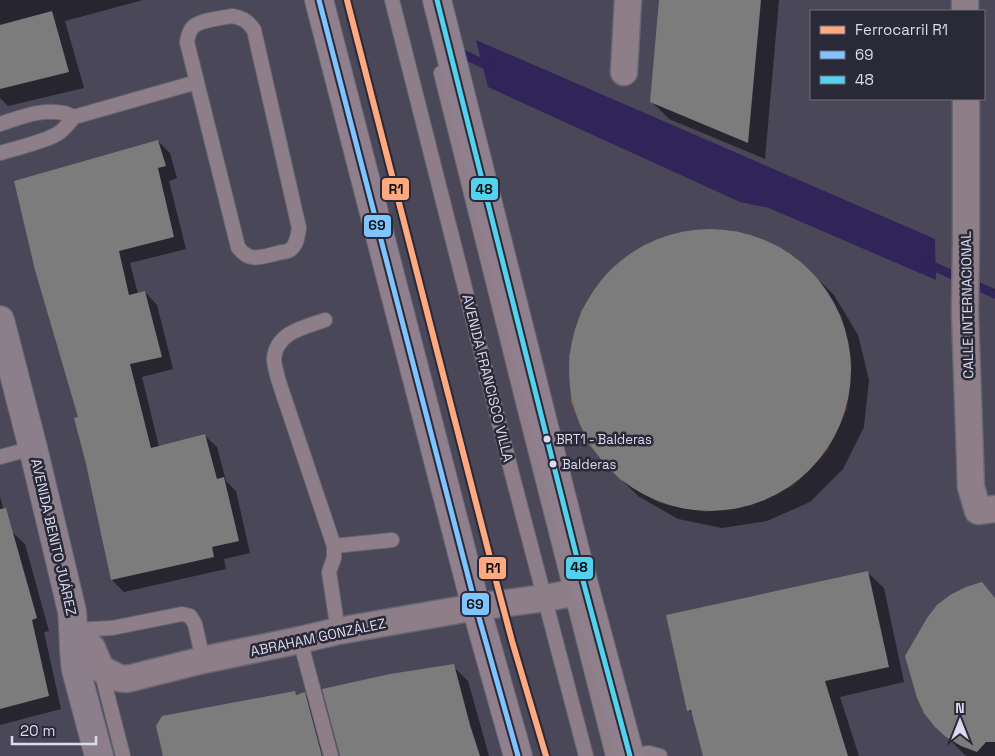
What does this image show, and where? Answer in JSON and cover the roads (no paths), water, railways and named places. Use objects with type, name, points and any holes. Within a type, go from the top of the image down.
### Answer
[{"type":"main road","points":[[319,0],[476,607],[518,756]]},
{"type":"main road","name":"AVENIDA FRANCISCO VILLA","points":[[440,12],[578,593],[630,756]]},
{"type":"main road","name":"AVENIDA BENITO JUÁREZ","points":[[0,320],[72,611],[76,670],[99,756]]},
{"type":"street","points":[[624,72],[628,0]]},
{"type":"street","name":"CALLE INTERNACIONAL","points":[[966,100],[965,313],[971,487],[987,510]]},
{"type":"street","name":"ABRAHAM GONZÁLEZ","points":[[101,669],[119,678],[127,679],[203,660],[338,631],[476,607],[578,593]]},
{"type":"street","points":[[74,630],[92,648],[101,669]]},
{"type":"lane","name":"AVENIDA FRANCISCO VILLA","points":[[392,0],[586,756]]},
{"type":"lane","points":[[232,16],[249,22],[254,30],[299,228],[296,243],[290,250],[258,257],[249,257],[242,253],[238,247],[197,82],[187,42],[192,27],[198,23],[232,16]]},
{"type":"lane","name":"AVENIDA FRANCISCO VILLA","points":[[437,57],[578,593],[613,756]]},
{"type":"lane","points":[[0,124],[36,114],[52,112],[74,117],[197,82]]},
{"type":"lane","points":[[0,152],[58,134],[74,117]]},
{"type":"lane","points":[[325,320],[291,332],[279,343],[274,359],[278,379],[334,546],[334,558],[329,572],[338,631]]},
{"type":"lane","points":[[0,457],[33,448]]},
{"type":"lane","points":[[334,546],[392,540]]},
{"type":"lane","points":[[74,630],[112,628],[182,614],[190,616],[195,624],[203,660]]},
{"type":"lane","points":[[300,640],[331,756]]},
{"type":"lane","points":[[101,669],[123,756]]},
{"type":"lane","points":[[630,756],[649,754],[660,756]]},
{"type":"waterway","points":[[461,53],[492,68]]},
{"type":"waterway","points":[[926,263],[995,294]]},
{"type":"rail line","name":"R1","points":[[347,0],[495,577],[546,756]]},
{"type":"place","name":"BRT1 - Balderas","points":[[547,439]]},
{"type":"place","name":"Balderas","points":[[553,464]]}]
